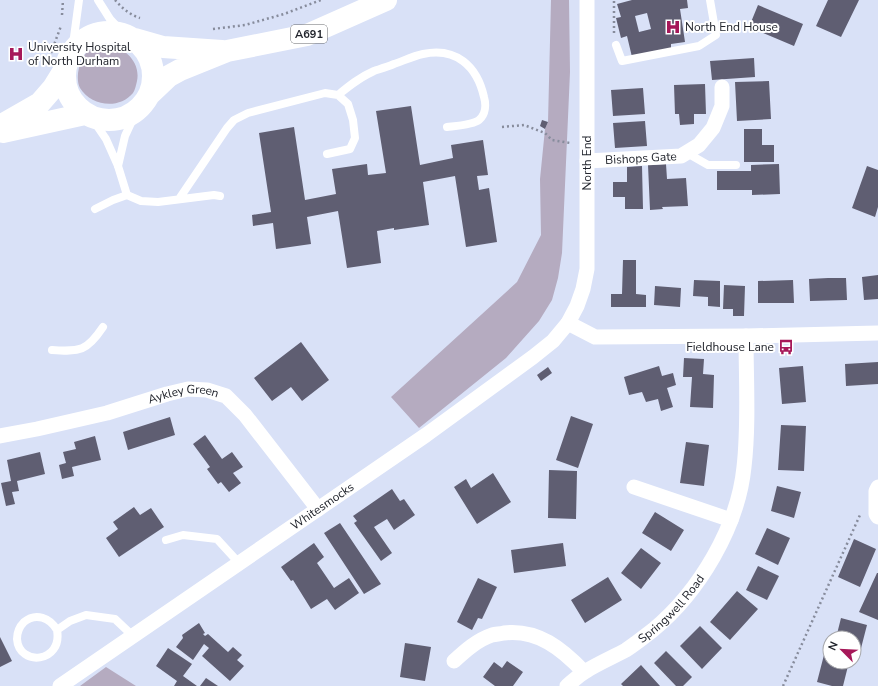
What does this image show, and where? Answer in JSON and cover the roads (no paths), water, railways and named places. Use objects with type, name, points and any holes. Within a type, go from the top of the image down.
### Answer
[{"type":"highway","name":"A691","points":[[146,101],[169,76],[180,70],[227,51],[307,35],[386,0]]},
{"type":"highway","points":[[0,126],[40,103],[53,88],[62,59],[83,40],[91,35],[108,32],[129,37],[140,43],[151,59],[154,77],[146,101],[132,115],[119,120],[107,121],[88,116],[76,107],[70,97],[62,59]]},
{"type":"highway","name":"A691","points":[[129,37],[163,47],[227,51]]},
{"type":"highway","points":[[0,133],[88,116]]},
{"type":"street","name":"North End","points":[[568,323],[581,294],[587,270],[587,0]]},
{"type":"street","name":"Bishops Gate","points":[[587,161],[681,156],[699,145],[713,128],[722,106],[722,87]]},
{"type":"street","points":[[568,323],[595,337],[878,333]]},
{"type":"street","name":"Whitesmocks","points":[[65,684],[426,435],[533,357],[553,341],[568,323]]},
{"type":"street","name":"Springwell Road","points":[[567,686],[584,672],[628,649],[654,629],[675,608],[702,576],[720,547],[731,520],[744,468],[747,436],[746,336]]},
{"type":"street","name":"Aykley Green","points":[[0,436],[108,413],[188,389],[207,390],[226,396],[245,415],[318,509]]},
{"type":"street","points":[[634,487],[731,520]]},
{"type":"street","points":[[877,489],[876,514],[878,516]]},
{"type":"street","points":[[454,661],[476,643],[492,635],[510,632],[531,634],[552,643],[572,659],[584,672]]},
{"type":"lane","points":[[62,59],[79,0]]},
{"type":"lane","points":[[98,0],[110,19],[129,37]]},
{"type":"lane","points":[[616,45],[622,61],[699,46],[716,35],[710,0]]},
{"type":"lane","points":[[338,94],[354,82],[373,71],[407,59],[423,54],[437,53],[452,55],[463,60],[473,69],[480,81],[485,99],[485,111],[479,120],[463,125],[447,127]]},
{"type":"lane","points":[[178,199],[217,141],[234,120],[248,113],[325,93],[338,94],[348,104],[353,120],[355,138],[350,149],[327,154]]},
{"type":"lane","points":[[118,166],[125,136],[131,123],[146,101]]},
{"type":"lane","points":[[88,116],[106,139],[118,166],[127,196]]},
{"type":"lane","points":[[686,153],[708,165],[736,165]]},
{"type":"lane","points":[[95,209],[112,200],[127,196],[141,201],[158,202],[214,195],[220,196]]},
{"type":"lane","points":[[52,350],[74,352],[84,348],[96,337],[103,327]]},
{"type":"lane","points":[[166,540],[183,535],[217,539],[239,563]]},
{"type":"lane","points":[[57,630],[70,621],[86,615],[115,619],[133,636]]},
{"type":"lane","points":[[34,617],[48,619],[53,623],[57,630],[57,645],[47,656],[33,658],[21,650],[17,636],[19,629],[28,619],[34,617]]},
{"type":"place","name":"North End House","points":[[673,27]]},
{"type":"place","name":"University Hospital of North Durham","points":[[16,54]]},
{"type":"place","name":"Fieldhouse Lane","points":[[786,347]]}]
